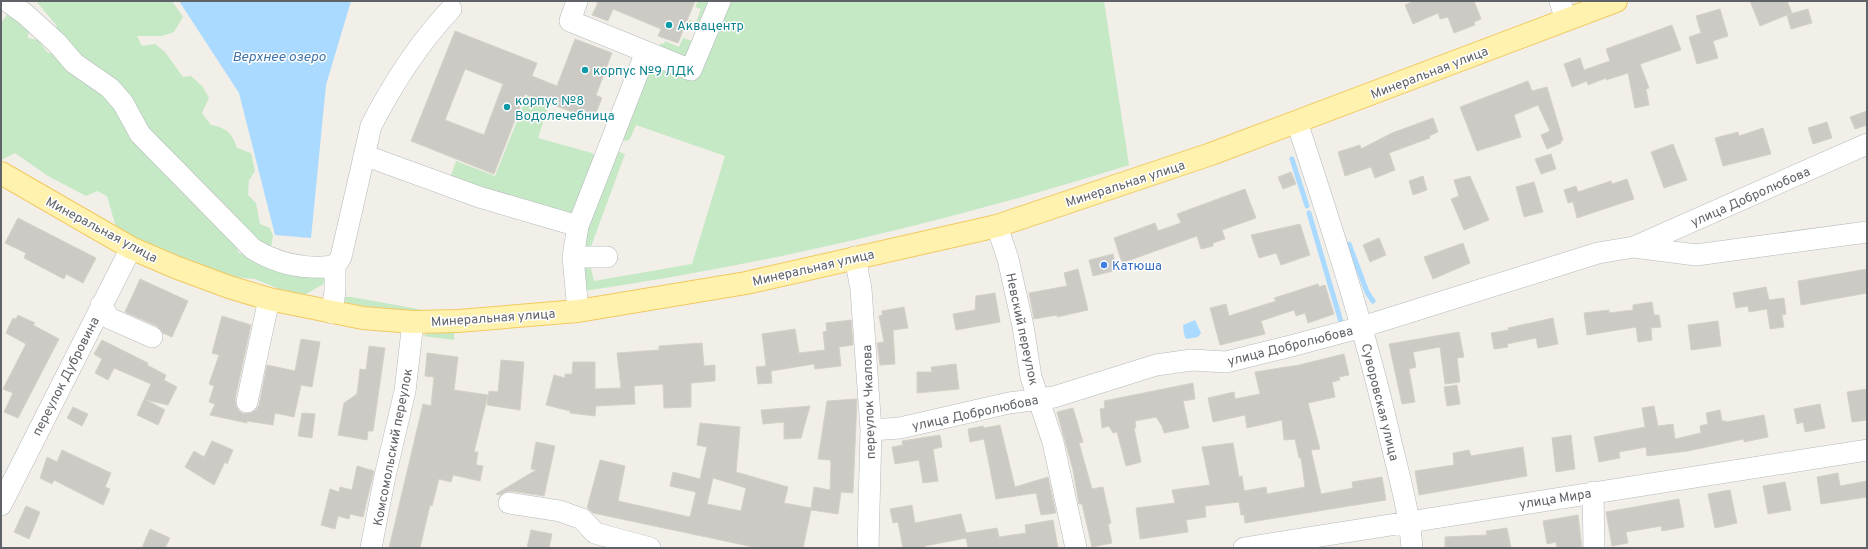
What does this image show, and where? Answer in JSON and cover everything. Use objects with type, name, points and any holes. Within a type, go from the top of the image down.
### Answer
[{"type":"main road","name":"Минеральная улица","points":[[1,173],[131,248],[175,267],[229,287],[269,299],[332,313],[363,318],[413,322],[458,321],[578,311],[746,283],[855,257],[997,226],[1211,154],[1297,122],[1563,10],[1616,1]]},
{"type":"street","points":[[7,1],[25,14],[57,43],[74,63],[110,88],[123,103],[140,134],[253,249],[269,259],[290,264],[317,268],[335,266]]},
{"type":"street","points":[[577,1],[570,21],[691,70],[720,1]]},
{"type":"street","points":[[332,313],[335,291],[335,266],[345,244],[371,126],[380,108],[430,30],[451,9]]},
{"type":"street","points":[[578,311],[573,256],[578,226],[646,52]]},
{"type":"street","name":"Суворовская улица","points":[[1297,122],[1362,327],[1379,390],[1410,522],[1412,548]]},
{"type":"street","name":"улица Добролюбова","points":[[871,430],[900,428],[1054,397],[1156,365],[1192,360],[1226,362],[1362,327],[1598,253],[1634,247],[1867,144]]},
{"type":"street","points":[[364,155],[479,197],[578,226]]},
{"type":"street","name":"Невский переулок","points":[[997,226],[1008,259],[1023,326],[1031,377],[1053,442],[1076,548]]},
{"type":"street","name":"улица Добролюбова","points":[[1634,247],[1696,255],[1867,232]]},
{"type":"street","name":"переулок Дубровина","points":[[1,505],[131,248]]},
{"type":"street","points":[[573,256],[606,257]]},
{"type":"street","name":"переулок Чкалова","points":[[855,257],[861,289],[871,430],[868,548]]},
{"type":"street","points":[[247,402],[269,299]]},
{"type":"street","points":[[101,305],[109,318],[152,337]]},
{"type":"street","name":"Комсомольский переулок","points":[[371,548],[405,390],[413,322]]},
{"type":"street","name":"улица Мира","points":[[1244,548],[1867,450]]},
{"type":"street","points":[[1593,492],[1594,548]]},
{"type":"street","points":[[509,503],[560,511],[582,519],[591,540],[650,548]]},
{"type":"green space","points":[[36,1],[136,1],[137,3],[137,1],[172,1],[183,17],[174,32],[162,36],[137,36],[142,46],[155,44],[165,52],[183,77],[191,76],[203,87],[209,98],[202,113],[211,125],[225,130],[231,135],[237,148],[251,153],[255,171],[249,180],[248,195],[256,203],[260,224],[270,228],[273,236],[271,247],[254,238],[249,229],[239,223],[234,242],[239,253],[324,272],[327,282],[306,294],[289,293],[255,279],[235,277],[159,254],[116,227],[107,196],[97,191],[86,196],[48,176],[15,153],[1,160],[1,23],[10,10],[29,26],[28,38],[38,40],[48,53],[59,53],[52,32],[57,26]]},
{"type":"green space","points":[[698,1],[711,3],[700,33],[687,28],[690,20],[696,22],[701,9],[695,7]]},
{"type":"green space","points":[[728,1],[1104,1],[1129,165],[995,205],[859,239],[722,268],[584,291],[583,264],[590,264],[594,281],[692,264],[725,156],[636,125],[630,139],[626,141],[622,139],[651,67],[660,66],[696,80]]},
{"type":"green space","points":[[683,38],[696,42],[685,59],[659,50],[661,43],[664,44],[665,41],[679,47]]},
{"type":"green space","points":[[527,96],[549,104],[538,138],[592,153],[595,156],[574,215],[449,181],[456,161],[495,176]]},
{"type":"green space","points":[[617,151],[625,154],[589,252],[584,251],[584,236]]},
{"type":"green space","points":[[342,297],[352,297],[434,312],[361,306],[347,303]]},
{"type":"green space","points":[[454,331],[454,340],[423,336],[430,332]]},
{"type":"water","name":"Верхнее озеро","points":[[179,1],[351,1],[326,85],[311,238],[275,235],[239,93]]},
{"type":"water","points":[[1195,320],[1201,333],[1198,337],[1186,339],[1183,325]]},
{"type":"building","name":"Аквацентр","points":[[594,1],[695,1],[678,43],[658,36],[661,29],[613,9],[608,21],[592,15],[598,3]]},
{"type":"building","points":[[1414,1],[1474,1],[1481,19],[1474,22],[1475,25],[1454,33],[1448,17],[1440,19],[1438,13],[1413,24],[1405,5]]},
{"type":"building","points":[[1750,1],[1787,1],[1792,13],[1760,26]]},
{"type":"building","points":[[1720,9],[1728,36],[1713,41],[1718,58],[1697,64],[1689,37],[1701,33],[1696,16]]},
{"type":"building","points":[[1808,9],[1812,23],[1791,29],[1787,15]]},
{"type":"building","points":[[1672,25],[1681,50],[1640,64],[1649,88],[1646,89],[1649,105],[1635,108],[1628,73],[1606,80],[1606,78],[1588,85],[1587,81],[1572,87],[1564,64],[1580,58],[1584,70],[1610,61],[1606,49]]},
{"type":"building","name":"корпус №8 Водолечебница","points":[[455,31],[537,63],[532,76],[557,86],[575,39],[612,53],[596,95],[602,98],[593,120],[525,94],[494,174],[411,141]],"holes":[[[465,69],[503,84],[484,135],[445,120]]]},
{"type":"building","points":[[1528,81],[1532,91],[1547,87],[1563,140],[1561,143],[1547,149],[1541,135],[1550,131],[1538,105],[1514,115],[1521,137],[1477,151],[1460,107]]},
{"type":"building","points":[[1867,111],[1867,125],[1855,129],[1850,117]]},
{"type":"building","points":[[1433,118],[1438,132],[1429,136],[1430,138],[1389,153],[1395,170],[1375,178],[1371,167],[1345,176],[1338,152],[1360,145],[1361,149],[1392,133]]},
{"type":"building","points":[[1827,122],[1832,138],[1813,144],[1808,128]]},
{"type":"building","points":[[1763,128],[1771,154],[1723,166],[1715,138],[1738,132],[1739,136]]},
{"type":"building","points":[[1673,144],[1687,180],[1664,188],[1651,152]]},
{"type":"building","points":[[1551,154],[1556,169],[1541,174],[1535,159]]},
{"type":"building","points":[[1291,172],[1296,184],[1283,189],[1278,177]]},
{"type":"building","points":[[1423,176],[1427,190],[1413,195],[1409,181]]},
{"type":"building","points":[[1470,176],[1489,220],[1464,230],[1451,199],[1459,196],[1454,180]]},
{"type":"building","points":[[1627,179],[1634,199],[1577,218],[1573,202],[1568,203],[1564,190],[1576,186],[1578,192],[1611,181],[1612,184]]},
{"type":"building","points":[[1534,182],[1543,212],[1524,217],[1516,187]]},
{"type":"building","points":[[1245,189],[1256,218],[1222,230],[1225,239],[1213,243],[1213,246],[1201,249],[1197,236],[1122,263],[1114,238],[1155,223],[1158,231],[1181,223],[1177,214]]},
{"type":"building","points":[[18,218],[96,258],[83,283],[66,274],[64,279],[24,258],[26,253],[5,243]]},
{"type":"building","points":[[1300,224],[1310,255],[1281,265],[1276,253],[1259,258],[1251,235]]},
{"type":"building","points":[[1379,238],[1386,255],[1370,262],[1363,245]]},
{"type":"building","points":[[1463,243],[1470,263],[1433,279],[1424,257]]},
{"type":"building","points":[[1113,254],[1117,270],[1093,276],[1089,260]]},
{"type":"building","points":[[1078,269],[1088,310],[1057,317],[1057,315],[1034,319],[1029,293],[1067,286],[1064,273]]},
{"type":"building","points":[[1867,269],[1867,293],[1801,305],[1798,281]]},
{"type":"building","points":[[140,279],[188,301],[172,337],[163,333],[157,326],[125,312]]},
{"type":"building","points":[[1318,284],[1319,287],[1325,285],[1334,314],[1308,323],[1305,313],[1296,316],[1294,310],[1261,321],[1265,334],[1220,345],[1210,308],[1226,304],[1229,316],[1276,301],[1274,298]]},
{"type":"building","points":[[1766,287],[1769,300],[1784,298],[1786,314],[1782,315],[1784,327],[1770,329],[1767,309],[1749,312],[1748,306],[1736,308],[1733,293]]},
{"type":"building","points":[[995,293],[1000,322],[956,330],[953,314],[975,310],[976,296]]},
{"type":"building","points":[[1652,302],[1654,315],[1659,315],[1661,327],[1651,328],[1652,340],[1638,342],[1636,327],[1587,335],[1584,313],[1609,310],[1609,313],[1633,310],[1633,305]]},
{"type":"building","points":[[904,307],[908,328],[893,330],[895,364],[880,365],[877,343],[884,342],[879,316],[882,315],[882,311]]},
{"type":"building","points":[[18,315],[35,323],[33,325],[59,339],[18,418],[4,412],[13,393],[3,389],[26,344],[6,333],[13,318],[16,319]]},
{"type":"building","points":[[222,316],[251,325],[235,399],[236,406],[239,411],[244,414],[251,413],[256,410],[259,405],[267,365],[295,371],[301,339],[320,342],[312,387],[301,385],[294,417],[275,413],[273,425],[247,421],[247,423],[210,415],[215,404],[209,402],[214,386],[209,384],[219,355],[212,353]]},
{"type":"building","points":[[1553,318],[1558,344],[1538,348],[1536,338],[1507,344],[1508,347],[1494,349],[1491,333],[1509,330],[1508,328]]},
{"type":"building","points":[[851,320],[853,345],[839,347],[841,366],[815,369],[814,364],[771,371],[772,383],[758,384],[756,367],[766,366],[762,334],[795,329],[799,353],[825,350],[823,332],[827,331],[826,323]]},
{"type":"building","points":[[1718,321],[1721,346],[1691,350],[1688,325]]},
{"type":"building","points":[[1459,332],[1464,357],[1457,358],[1460,382],[1445,384],[1440,347],[1413,352],[1416,367],[1409,369],[1415,402],[1402,404],[1389,344]]},
{"type":"building","points":[[102,340],[148,363],[147,365],[166,375],[164,380],[177,387],[168,405],[146,400],[165,410],[158,425],[137,415],[151,384],[114,368],[108,380],[95,373],[102,359],[94,354]]},
{"type":"building","points":[[702,343],[704,366],[715,365],[715,381],[691,383],[691,407],[664,408],[663,384],[634,386],[635,404],[596,406],[595,416],[570,413],[570,411],[546,405],[554,375],[565,378],[565,374],[572,374],[573,362],[595,362],[595,389],[621,388],[617,353],[659,350],[659,346]]},
{"type":"building","points":[[369,346],[385,348],[373,431],[368,431],[367,440],[338,435],[344,403],[357,394],[360,369],[366,370]]},
{"type":"building","points":[[427,353],[458,357],[454,390],[488,395],[474,452],[478,452],[476,465],[483,466],[480,481],[453,475],[451,482],[439,479],[432,506],[430,505],[420,548],[389,548],[423,404],[431,406],[434,377],[425,376]]},
{"type":"building","points":[[1344,354],[1349,375],[1339,377],[1340,380],[1332,382],[1335,397],[1308,403],[1320,449],[1311,450],[1321,494],[1353,488],[1352,482],[1382,477],[1386,500],[1245,523],[1244,515],[1241,515],[1239,502],[1205,506],[1206,517],[1186,520],[1188,532],[1140,539],[1136,508],[1175,503],[1172,490],[1210,485],[1202,447],[1233,443],[1239,477],[1242,476],[1244,491],[1266,487],[1267,494],[1305,487],[1301,458],[1299,458],[1295,439],[1284,440],[1282,420],[1247,428],[1245,415],[1213,422],[1208,398],[1234,392],[1235,399],[1260,394],[1255,372],[1299,365]]},
{"type":"building","points":[[501,360],[524,362],[520,410],[487,405],[489,391],[498,392]]},
{"type":"building","points":[[956,364],[959,389],[917,393],[917,372],[932,372],[931,367]]},
{"type":"building","points":[[1193,383],[1195,399],[1183,401],[1189,428],[1164,433],[1162,426],[1156,417],[1135,421],[1136,428],[1134,428],[1141,462],[1126,466],[1117,432],[1113,433],[1109,426],[1102,428],[1100,409],[1105,408],[1104,401]]},
{"type":"building","points":[[1457,385],[1460,404],[1447,406],[1444,387]]},
{"type":"building","points":[[1867,389],[1867,420],[1852,422],[1847,392]]},
{"type":"building","points":[[857,399],[853,493],[841,492],[838,514],[811,510],[803,548],[758,548],[593,513],[587,508],[600,460],[625,466],[618,501],[690,517],[696,492],[670,486],[673,472],[700,479],[707,447],[697,445],[700,423],[740,427],[736,472],[788,487],[784,503],[811,508],[814,487],[830,490],[830,460],[818,459],[827,401]],"holes":[[[713,478],[746,488],[741,511],[707,504]]]},
{"type":"building","points":[[1820,404],[1825,428],[1805,432],[1803,422],[1797,424],[1794,409]]},
{"type":"building","points":[[810,406],[801,438],[784,439],[784,422],[763,424],[761,410]]},
{"type":"building","points":[[1654,406],[1658,426],[1673,424],[1675,439],[1701,433],[1700,426],[1708,424],[1706,413],[1720,410],[1722,421],[1726,422],[1764,415],[1768,437],[1744,442],[1744,439],[1688,451],[1647,456],[1646,447],[1619,452],[1620,458],[1599,462],[1594,437],[1645,427],[1642,408]]},
{"type":"building","points":[[73,407],[88,414],[82,426],[67,418]]},
{"type":"building","points":[[1073,408],[1083,442],[1079,443],[1092,489],[1103,487],[1111,523],[1108,524],[1112,543],[1092,547],[1082,504],[1079,504],[1073,470],[1057,412]]},
{"type":"building","points":[[302,413],[315,414],[312,438],[298,436]]},
{"type":"building","points":[[1000,425],[1015,487],[1048,477],[1056,513],[1041,515],[1036,493],[996,499],[984,439],[970,442],[968,429]]},
{"type":"building","points":[[940,435],[942,447],[933,449],[938,481],[923,483],[919,460],[895,464],[892,447],[903,445],[902,441]]},
{"type":"building","points":[[1571,435],[1575,469],[1556,472],[1552,438]]},
{"type":"building","points":[[212,441],[233,450],[227,464],[225,462],[214,485],[185,467],[194,451],[204,457]]},
{"type":"building","points":[[536,442],[555,446],[544,496],[511,491],[500,495],[496,494],[536,470],[531,469]]},
{"type":"building","points":[[1523,447],[1527,476],[1419,495],[1415,471],[1454,465],[1453,453],[1469,450],[1471,456]]},
{"type":"building","points":[[62,450],[111,473],[105,487],[110,489],[103,505],[54,480],[52,484],[40,478],[47,457],[57,462]]},
{"type":"building","points":[[357,466],[374,471],[363,517],[350,514],[349,519],[338,516],[335,529],[321,525],[330,489],[339,492],[340,487],[352,490]]},
{"type":"building","points":[[1838,473],[1840,486],[1867,481],[1867,497],[1821,504],[1817,477]]},
{"type":"building","points":[[1785,482],[1791,510],[1768,514],[1763,486]]},
{"type":"building","points":[[1730,490],[1737,523],[1715,528],[1708,494]]},
{"type":"building","points":[[1679,499],[1684,527],[1662,531],[1661,526],[1626,532],[1628,543],[1612,546],[1606,512]]},
{"type":"building","points":[[912,505],[915,523],[961,514],[966,533],[997,528],[999,537],[1026,533],[1025,525],[1053,520],[1058,548],[968,548],[966,538],[925,546],[925,548],[903,548],[898,522],[893,523],[890,509]]},
{"type":"building","points":[[26,506],[40,512],[29,539],[14,532]]},
{"type":"building","points":[[1578,515],[1582,548],[1557,548],[1556,542],[1547,544],[1543,521]]},
{"type":"building","points":[[1507,528],[1511,548],[1445,548],[1445,537],[1487,535],[1486,531]]},
{"type":"building","points":[[150,529],[170,538],[165,548],[142,548]]},
{"type":"building","points":[[531,530],[552,534],[549,548],[527,548]]},
{"type":"waterway","points":[[1292,159],[1307,206]]},
{"type":"waterway","points":[[1309,213],[1341,322]]},
{"type":"waterway","points":[[1349,244],[1367,292],[1373,301]]},
{"type":"place","name":"Аквацентр","points":[[669,25]]},
{"type":"place","name":"корпус №9 ЛДК","points":[[585,70]]},
{"type":"place","name":"корпус №8 Водолечебница","points":[[507,107]]},
{"type":"place","name":"Катюша","points":[[1104,265]]}]
